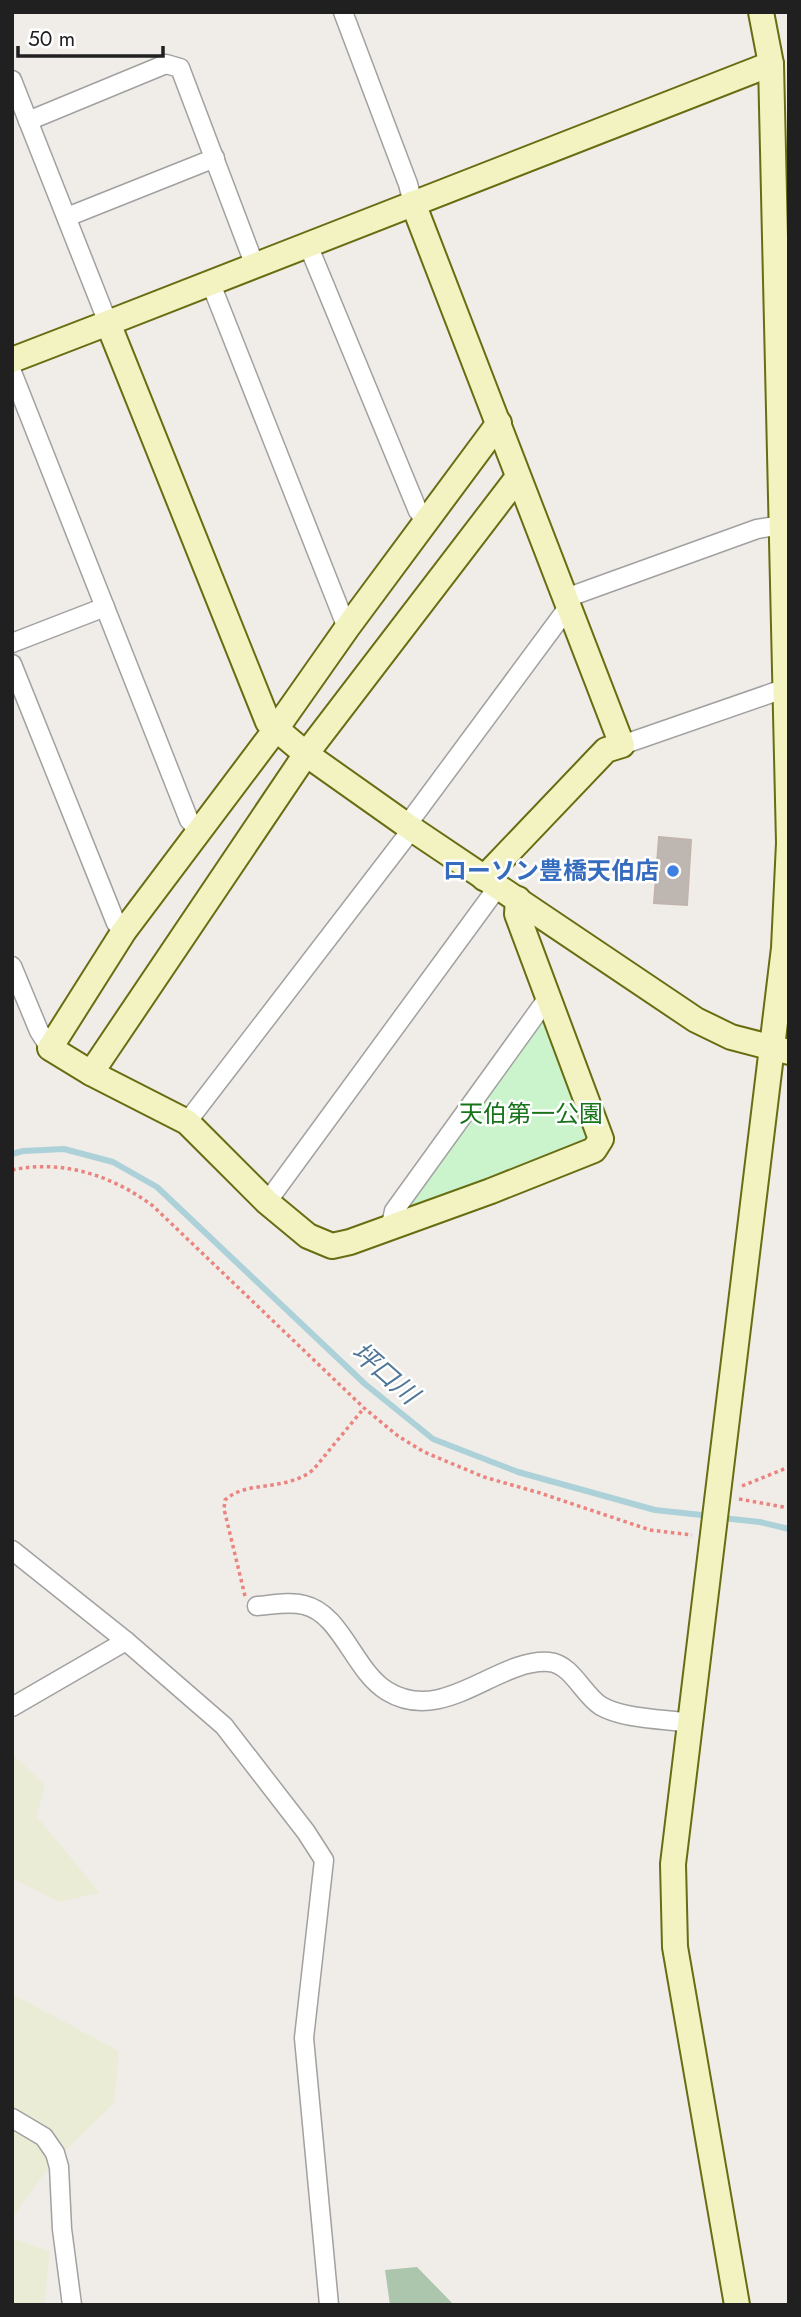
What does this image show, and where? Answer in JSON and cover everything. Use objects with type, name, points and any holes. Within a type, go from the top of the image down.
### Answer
[{"type":"street","points":[[343,12],[413,203],[622,745]]},
{"type":"street","points":[[737,2305],[674,1947],[673,1864],[717,1496],[780,1050],[789,843],[783,525],[780,64],[761,12]]},
{"type":"street","points":[[27,121],[166,64],[180,68],[255,266]]},
{"type":"street","points":[[12,360],[413,203],[780,64]]},
{"type":"street","points":[[12,80],[268,722],[306,754],[410,827],[696,1020],[731,1037],[780,1050]]},
{"type":"street","points":[[67,217],[215,158]]},
{"type":"street","points":[[308,245],[418,512],[426,521]]},
{"type":"street","points":[[211,284],[347,628]]},
{"type":"street","points":[[12,372],[189,820],[199,831]]},
{"type":"street","points":[[50,1048],[124,931],[276,729],[347,628],[499,423]]},
{"type":"street","points":[[92,1073],[306,754],[518,477]]},
{"type":"street","points":[[187,1122],[410,827],[567,602],[757,529],[783,525]]},
{"type":"street","points":[[12,643],[105,607]]},
{"type":"street","points":[[12,664],[116,923],[124,931]]},
{"type":"street","points":[[267,1202],[606,750],[787,687]]},
{"type":"street","points":[[12,966],[39,1031],[50,1048],[187,1122],[267,1202],[308,1236],[332,1246],[390,1229],[594,1150],[601,1139],[517,914],[500,888]]},
{"type":"street","points":[[390,1229],[394,1211],[547,999]]},
{"type":"street","points":[[12,1550],[126,1641],[224,1727],[306,1832],[324,1860],[304,2038],[329,2305]]},
{"type":"street","points":[[257,1606],[302,1604],[319,1609],[369,1676],[388,1692],[414,1701],[444,1699],[525,1665],[551,1662],[565,1670],[600,1705],[619,1713],[690,1723]]},
{"type":"street","points":[[12,1707],[126,1641]]},
{"type":"street","points":[[12,2118],[44,2137],[55,2153],[59,2166],[62,2229],[72,2305]]},
{"type":"path","points":[[12,1170],[45,1166],[69,1168],[114,1181],[136,1193],[153,1206],[364,1408],[398,1436],[424,1452],[484,1477],[650,1530],[712,1535]]},
{"type":"path","points":[[257,1606],[246,1600],[242,1591],[224,1509],[225,1500],[238,1492],[292,1483],[303,1478],[364,1408]]},
{"type":"path","points":[[717,1496],[789,1467]]},
{"type":"path","points":[[717,1496],[789,1508]]},
{"type":"green space","name":"天伯第一公園","points":[[543,1022],[589,1139],[407,1210]]},
{"type":"green space","points":[[12,1754],[45,1785],[37,1817],[100,1893],[59,1902],[12,1878]]},
{"type":"green space","points":[[12,1994],[119,2051],[114,2103],[49,2167],[12,2218]]},
{"type":"green space","points":[[12,2238],[50,2251],[44,2305],[12,2305]]},
{"type":"green space","points":[[417,2267],[454,2305],[390,2305],[385,2270]]},
{"type":"building","name":"ローソン豊橋天伯店","points":[[659,837],[691,840],[687,905],[654,903]]},
{"type":"waterway","name":"坪口川","points":[[12,1154],[64,1149],[113,1162],[157,1187],[365,1384],[433,1439],[518,1472],[655,1510],[711,1516]]},
{"type":"waterway","name":"坪口川","points":[[722,1518],[760,1522],[789,1529]]},
{"type":"place","name":"ローソン豊橋天伯店","points":[[673,871]]}]
